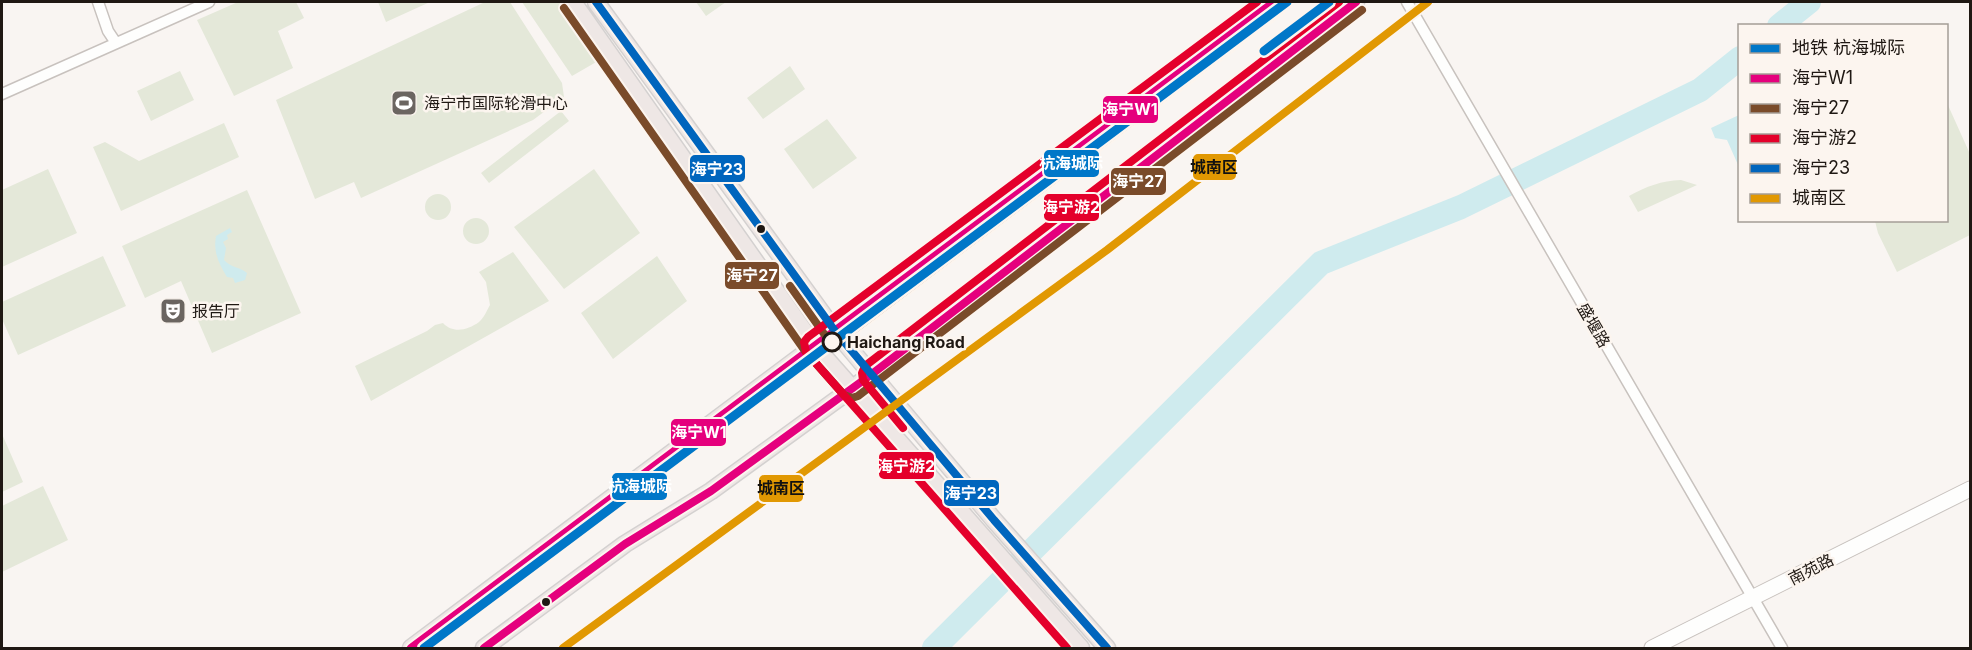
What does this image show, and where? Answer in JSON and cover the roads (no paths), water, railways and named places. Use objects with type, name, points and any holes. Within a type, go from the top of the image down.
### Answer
[{"type":"main road","points":[[573,2],[814,345],[1082,648]]},
{"type":"main road","points":[[596,2],[835,331],[994,520],[1107,648]]},
{"type":"main road","points":[[411,648],[1274,2]]},
{"type":"main road","points":[[484,648],[625,544],[711,491],[872,374],[1356,2]]},
{"type":"street","points":[[98,2],[108,31],[116,43]]},
{"type":"street","points":[[2,94],[209,2]]},
{"type":"street","name":"盛堰路","points":[[1407,2],[1782,648]]},
{"type":"street","name":"南苑路","points":[[1652,648],[1971,489]]},
{"type":"water","points":[[1738,115],[1738,165],[1727,140],[1715,138],[1711,128]]},
{"type":"water","points":[[230,228],[232,232],[223,242],[226,248],[224,260],[247,273],[245,280],[235,283],[233,278],[227,277],[224,272],[217,258],[215,247],[216,236]]},
{"type":"waterway","points":[[1782,24],[1809,2]]},
{"type":"waterway","points":[[934,648],[1321,263],[1461,207],[1700,90],[1738,60]]},
{"type":"metro line","name":"杭海城际","points":[[424,648],[1287,2]]},
{"type":"metro line","name":"杭海城际","points":[[1264,51],[1329,2]]},
{"type":"place","name":"海宁市国际轮滑中心","points":[[404,103]]},
{"type":"place","name":"报告厅","points":[[173,311]]},
{"type":"place","name":"Haichang Road","points":[[832,342]]}]
